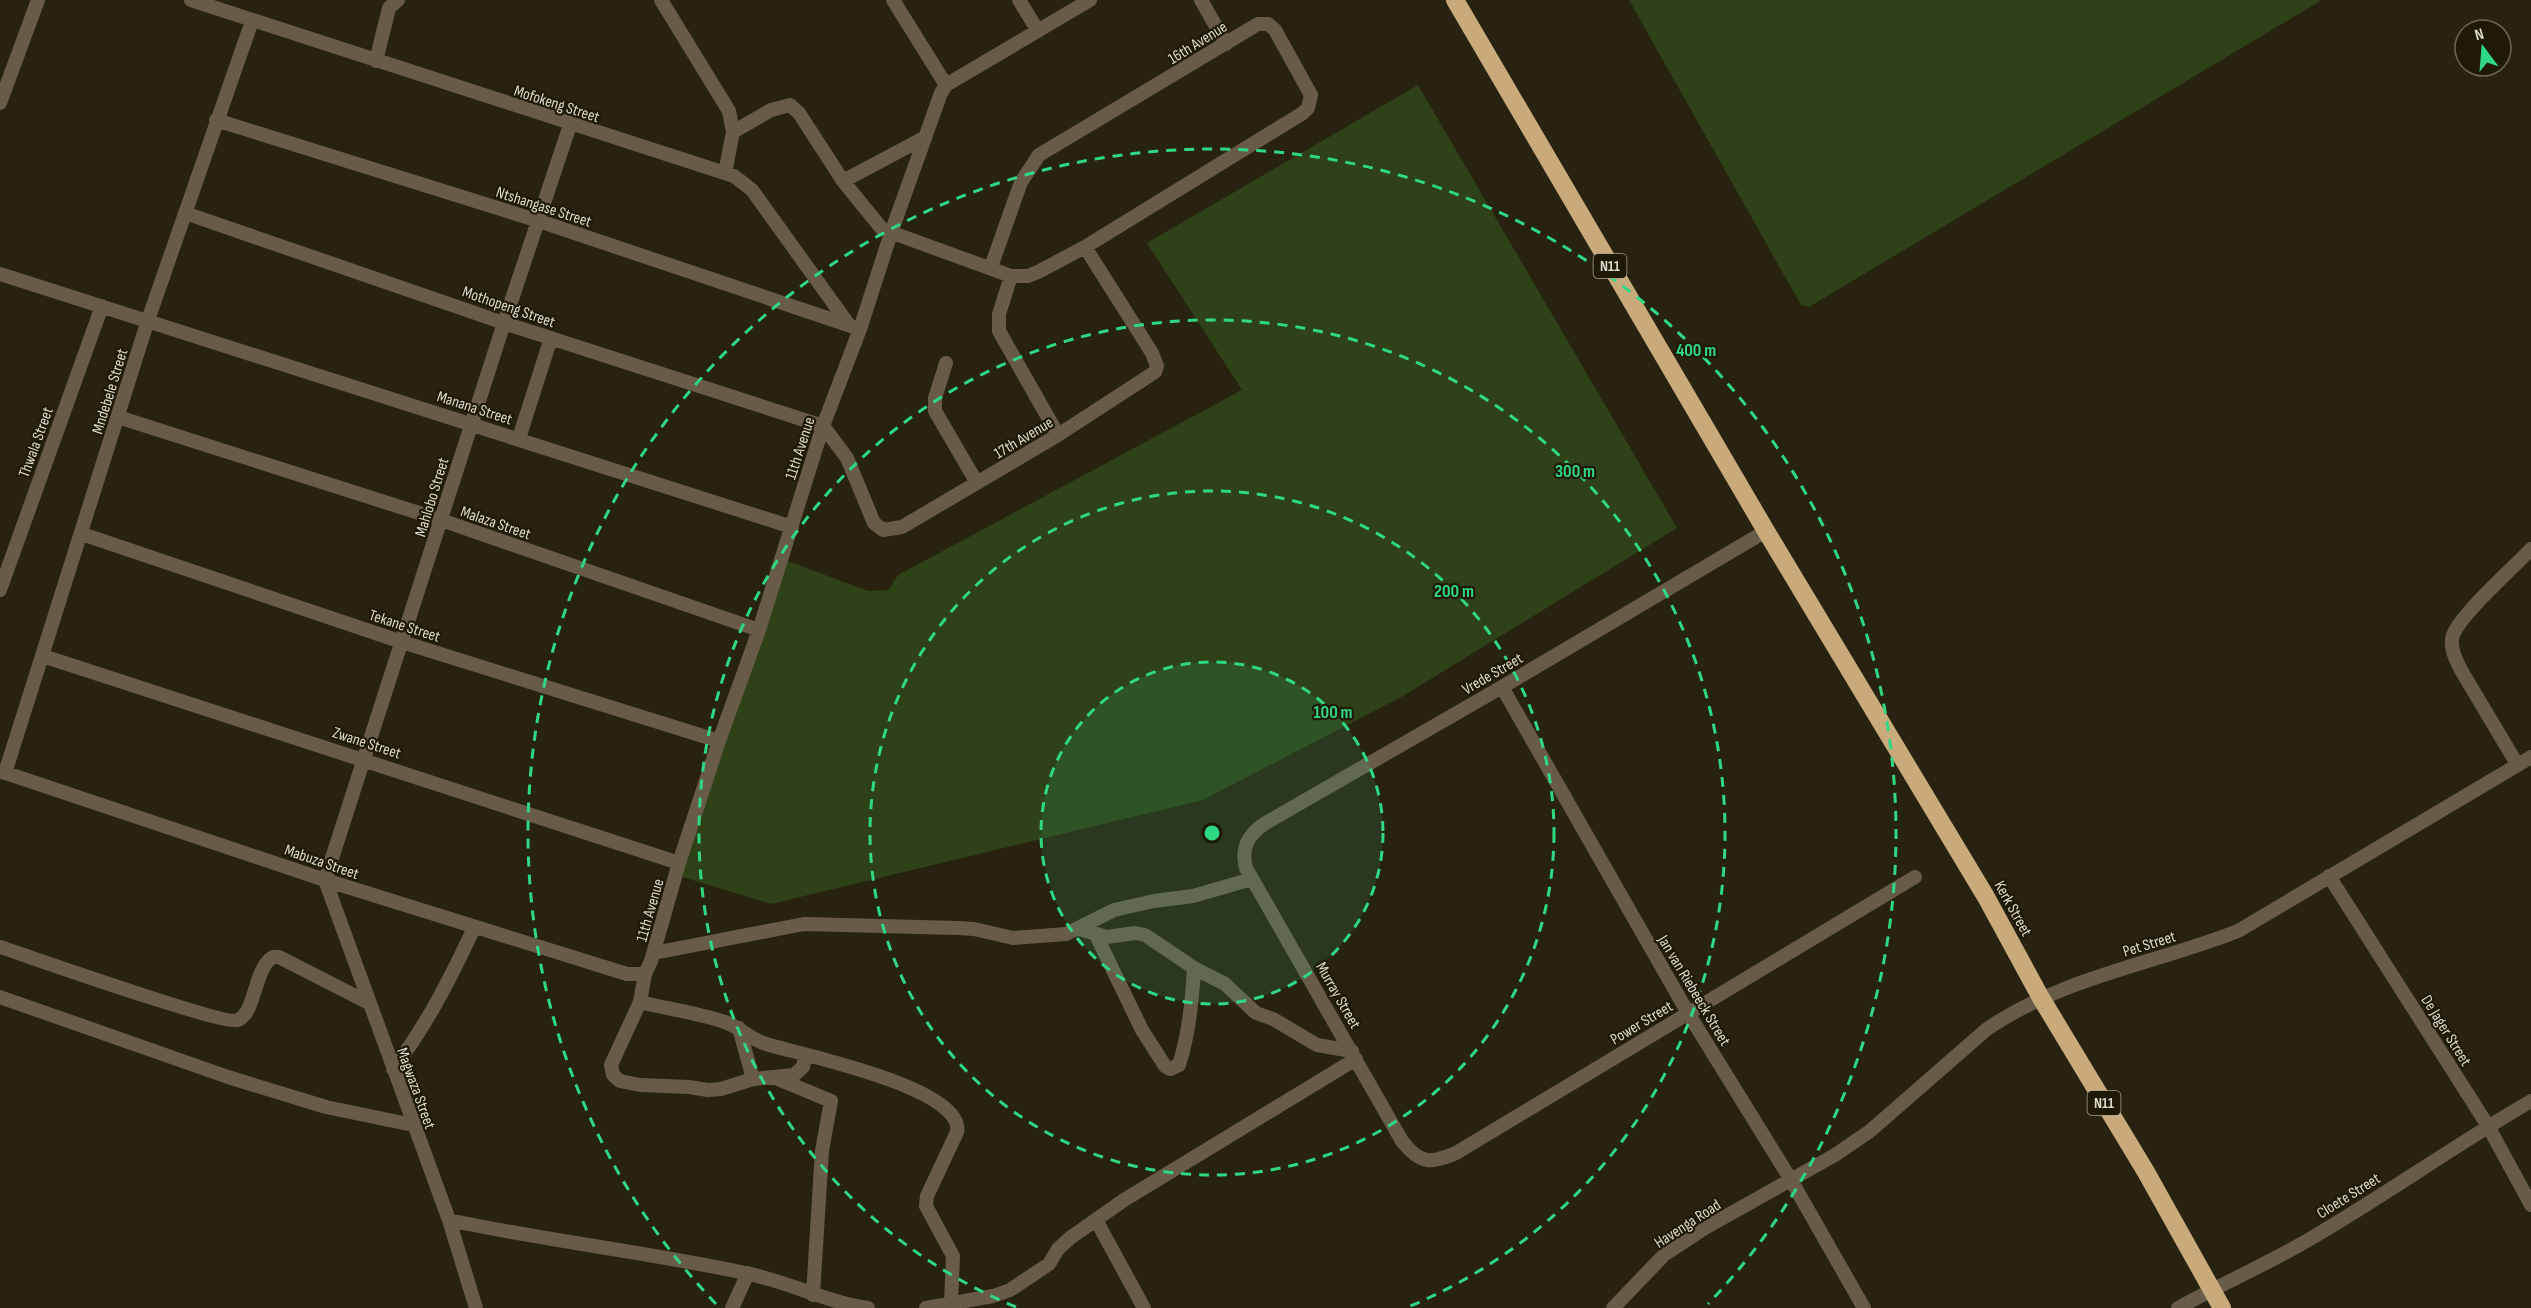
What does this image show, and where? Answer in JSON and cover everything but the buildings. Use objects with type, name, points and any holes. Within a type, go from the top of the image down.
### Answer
[{"type":"highway","name":"N11","points":[[1455,0],[1766,531]]},
{"type":"highway","name":"Kerk Street","points":[[1766,531],[1986,897],[2041,998],[2146,1172],[2222,1308]]},
{"type":"street","points":[[0,103],[38,0]]},
{"type":"street","name":"Mofokeng Street","points":[[191,0],[570,125],[725,173],[752,190],[854,327]]},
{"type":"street","points":[[376,61],[389,8],[398,0]]},
{"type":"street","points":[[661,0],[732,117],[733,132],[725,173]]},
{"type":"street","points":[[893,0],[946,85],[1090,0]]},
{"type":"street","points":[[1019,0],[1038,31]]},
{"type":"street","points":[[1201,0],[1226,44]]},
{"type":"street","name":"Mndebele Street","points":[[2,772],[43,656],[148,320],[252,21]]},
{"type":"street","name":"16th Avenue","points":[[991,267],[1021,182],[1039,154],[1258,24],[1268,24],[1272,27],[1308,89],[1311,100],[1308,108],[1288,123],[1085,247],[1029,276],[1011,276]]},
{"type":"street","name":"11th Avenue","points":[[753,1079],[721,1089],[708,1090],[640,1085],[620,1081],[613,1075],[610,1067],[640,1002],[640,974],[654,953],[680,863],[719,741],[759,630],[854,327],[946,85]]},
{"type":"street","points":[[733,132],[778,107],[790,105],[799,113],[843,181],[876,223],[891,233],[1011,276],[999,314],[999,331],[1058,435]]},
{"type":"street","name":"Ntshangase Street","points":[[216,120],[539,221],[854,327]]},
{"type":"street","name":"Mahlobo Street","points":[[325,880],[471,423],[570,125]]},
{"type":"street","points":[[843,181],[924,138]]},
{"type":"street","name":"Mothopeng Street","points":[[185,213],[504,323],[823,426]]},
{"type":"street","name":"17th Avenue","points":[[823,426],[847,458],[870,516],[880,530],[902,526],[1058,435],[1152,375],[1157,366],[1147,344],[1085,247]]},
{"type":"street","name":"Manana Street","points":[[0,274],[792,527]]},
{"type":"street","name":"Thwala Street","points":[[0,590],[102,306]]},
{"type":"street","points":[[519,438],[551,338]]},
{"type":"street","points":[[946,363],[935,398],[935,411],[977,483]]},
{"type":"street","name":"Malaza Street","points":[[118,417],[441,520],[759,630]]},
{"type":"street","name":"Vrede Street","points":[[1244,851],[1245,844],[1251,835],[1264,824],[1766,531]]},
{"type":"street","name":"Tekane Street","points":[[82,534],[402,642],[719,741]]},
{"type":"street","points":[[2517,764],[2461,670],[2454,654],[2452,636],[2467,614],[2531,549]]},
{"type":"street","name":"Zwane Street","points":[[43,656],[363,758],[680,863]]},
{"type":"street","name":"Jan van Riebeeck Street","points":[[1502,687],[1688,1013],[1791,1180],[1864,1308]]},
{"type":"street","name":"Pet Street","points":[[1791,1180],[1835,1155],[1870,1131],[1987,1029],[2022,1006],[2089,979],[2238,932],[2531,757]]},
{"type":"street","name":"Mabuza Street","points":[[2,772],[325,880],[474,927],[640,974]]},
{"type":"street","name":"Murray Street","points":[[1244,851],[1246,868],[1252,879],[1392,1124],[1412,1154]]},
{"type":"street","name":"De Jager Street","points":[[2329,876],[2488,1126],[2531,1205]]},
{"type":"street","name":"Power Street","points":[[1412,1154],[1422,1160],[1432,1161],[1456,1153],[1915,878]]},
{"type":"street","points":[[654,953],[804,924],[966,928],[1013,938],[1066,934],[1114,910],[1154,901],[1193,896],[1252,879]]},
{"type":"street","name":"Magwaza Street","points":[[325,880],[449,1220],[476,1308]]},
{"type":"street","points":[[393,1069],[409,1048],[444,991],[474,927]]},
{"type":"street","points":[[1079,929],[1096,935],[1113,937],[1141,934],[1194,968],[1225,984],[1256,1013],[1273,1019],[1306,1040],[1354,1055]]},
{"type":"street","points":[[1096,935],[1142,1030],[1170,1069],[1179,1065],[1186,1040],[1192,1009],[1194,968]]},
{"type":"street","points":[[0,947],[193,1012],[232,1022],[239,1020],[245,1014],[264,967],[273,957],[279,957],[369,1003]]},
{"type":"street","points":[[0,997],[228,1077],[326,1107],[413,1125]]},
{"type":"street","points":[[640,1002],[726,1022],[763,1043],[891,1079],[938,1104],[954,1116],[958,1127],[954,1142],[926,1201],[927,1209],[953,1256],[951,1304]]},
{"type":"street","points":[[739,1028],[753,1079],[789,1077],[803,1067],[805,1055]]},
{"type":"street","points":[[926,1308],[1010,1290],[1046,1267],[1058,1249],[1124,1200],[1354,1055]]},
{"type":"street","points":[[776,1078],[831,1101],[822,1151],[813,1295]]},
{"type":"street","name":"Cloete Street","points":[[2178,1308],[2211,1289],[2255,1270],[2315,1236],[2531,1101]]},
{"type":"street","name":"Havenga Road","points":[[1613,1308],[1664,1255],[1705,1228],[1791,1180]]},
{"type":"street","points":[[449,1220],[540,1238],[748,1273],[813,1295],[868,1308]]},
{"type":"street","points":[[1096,1220],[1144,1308]]},
{"type":"street","points":[[732,1308],[748,1273]]},
{"type":"green space","points":[[1629,0],[2322,0],[1809,307],[1801,305]]},
{"type":"green space","points":[[1418,85],[1677,528],[1403,696],[1203,800],[771,904],[676,875],[777,557],[868,591],[888,590],[898,575],[1242,390],[1147,243]]}]
